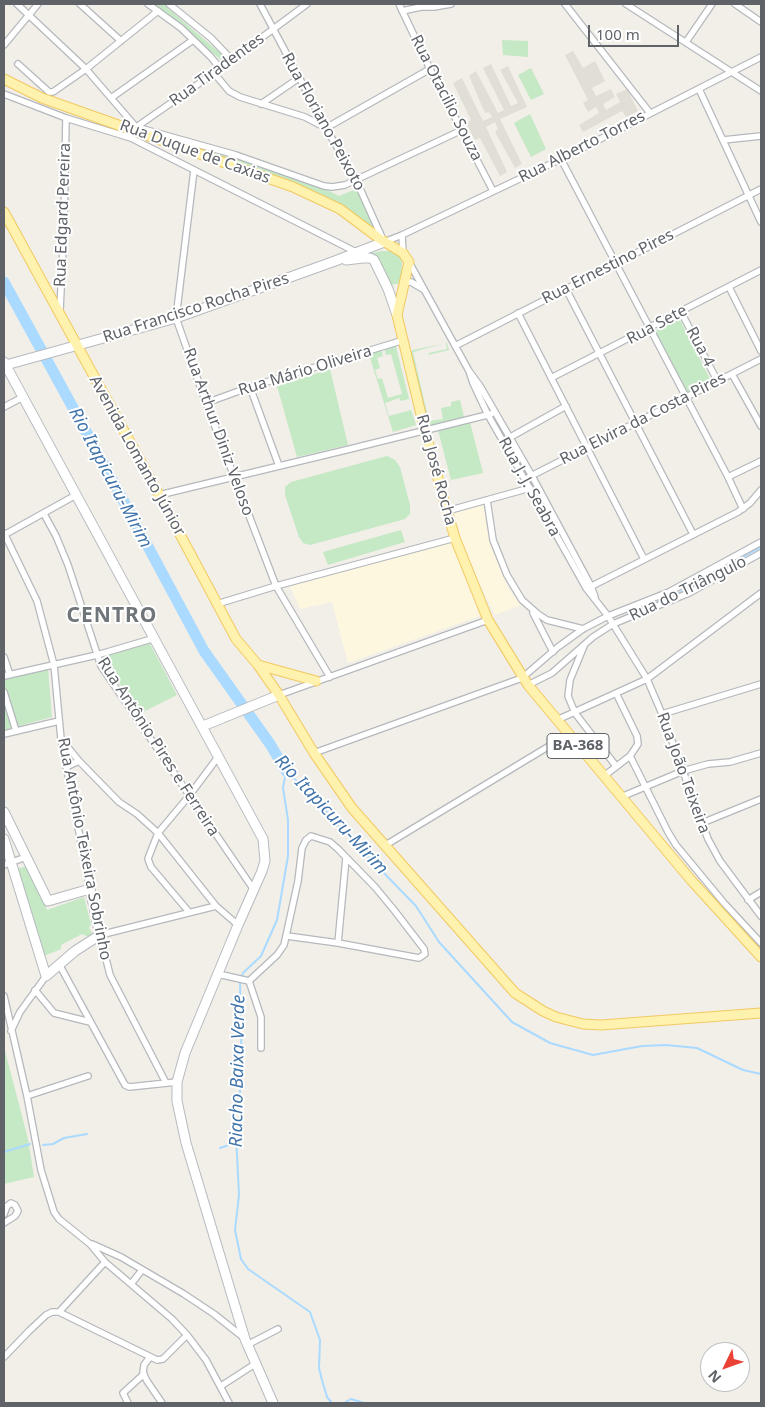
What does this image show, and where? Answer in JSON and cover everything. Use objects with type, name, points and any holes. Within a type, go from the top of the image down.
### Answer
[{"type":"main road","name":"Rua Duque de Caxias","points":[[4,79],[42,98],[133,132],[292,187],[340,209],[382,240],[404,253]]},
{"type":"main road","name":"Avenida Lomanto Júnior","points":[[4,212],[60,313],[73,347],[159,495],[236,640],[258,665],[275,697],[341,794],[384,846],[515,993],[530,1004],[556,1017],[583,1024],[601,1025],[761,1013]]},
{"type":"main road","name":"Rua Francisco Rocha Pires","points":[[8,363],[176,318],[336,261],[382,240]]},
{"type":"main road","points":[[397,315],[409,262],[404,253]]},
{"type":"main road","points":[[336,261],[363,258],[374,260],[388,289],[397,315]]},
{"type":"main road","name":"Rua José Rocha","points":[[397,315],[425,431],[455,538],[488,620]]},
{"type":"main road","points":[[8,363],[23,397],[203,726],[263,840],[265,861],[185,1053],[177,1082],[179,1113],[186,1143],[246,1342],[273,1403]]},
{"type":"main road","name":"BA-368","points":[[488,620],[525,682],[666,851],[761,957]]},
{"type":"main road","points":[[258,665],[316,681]]},
{"type":"main road","points":[[203,726],[275,697]]},
{"type":"main road","points":[[4,812],[48,901],[90,889]]},
{"type":"main road","points":[[4,839],[7,864],[46,976],[75,951],[100,935]]},
{"type":"main road","name":"Rua Antônio Teixeira Sobrinho","points":[[90,889],[100,935]]},
{"type":"street","points":[[17,4],[86,69],[111,98],[133,132]]},
{"type":"street","points":[[4,44],[38,4]]},
{"type":"street","points":[[80,4],[121,41]]},
{"type":"street","points":[[148,4],[181,28],[220,68]]},
{"type":"street","points":[[169,4],[211,38],[232,60]]},
{"type":"street","name":"Rua Floriano Peixoto","points":[[260,4],[356,180],[382,240]]},
{"type":"street","name":"Rua Tiradentes","points":[[133,132],[307,4]]},
{"type":"street","name":"Rua Otacilio Souza","points":[[399,4],[493,191]]},
{"type":"street","points":[[402,11],[421,5],[434,8],[451,4]]},
{"type":"street","points":[[565,4],[650,113]]},
{"type":"street","points":[[626,4],[761,91]]},
{"type":"street","points":[[686,42],[712,4]]},
{"type":"street","points":[[735,4],[761,22]]},
{"type":"street","points":[[18,64],[51,93],[86,69],[158,11]]},
{"type":"street","points":[[181,28],[189,20]]},
{"type":"street","points":[[111,98],[193,40]]},
{"type":"street","name":"Rua Alberto Torres","points":[[402,235],[561,160],[761,57]]},
{"type":"street","points":[[214,73],[234,94],[306,117],[326,128],[430,69]]},
{"type":"street","points":[[261,104],[299,78]]},
{"type":"street","points":[[699,89],[750,194],[761,222]]},
{"type":"street","name":"Rua Duque de Caxias","points":[[4,94],[66,118],[236,155],[324,186],[338,187],[356,180],[462,130]]},
{"type":"street","name":"Rua Edgard Pereira","points":[[60,313],[66,118]]},
{"type":"street","name":"Rua Duque de Caxias","points":[[133,132],[194,170],[356,252]]},
{"type":"street","points":[[723,140],[761,136]]},
{"type":"street","points":[[561,160],[743,509]]},
{"type":"street","name":"Rua Arthur Diniz Veloso","points":[[194,170],[176,318],[206,403],[276,586],[330,677]]},
{"type":"street","name":"Rua Ernestino Pires","points":[[455,346],[761,189]]},
{"type":"street","points":[[402,235],[404,253]]},
{"type":"street","name":"Rua Francisco Rocha Pires","points":[[382,240],[402,235]]},
{"type":"street","name":"Rua J. J. Seabra","points":[[409,262],[469,371],[496,412],[532,476],[570,553]]},
{"type":"street","name":"Rua Sete","points":[[552,378],[649,330],[761,270]]},
{"type":"street","points":[[404,282],[411,282],[425,290]]},
{"type":"street","points":[[729,287],[761,351]]},
{"type":"street","points":[[566,289],[693,534]]},
{"type":"street","name":"Rua 4","points":[[681,312],[718,382]]},
{"type":"street","points":[[518,314],[644,559]]},
{"type":"street","name":"Rua Mário Oliveira","points":[[206,403],[250,386],[404,340]]},
{"type":"street","name":"Rua Elvira da Costa Pires","points":[[525,479],[761,360]]},
{"type":"street","name":"Rua J. J. Seabra","points":[[469,371],[472,383],[488,415],[596,599],[613,624]]},
{"type":"street","points":[[732,374],[761,426]]},
{"type":"street","points":[[250,386],[279,466]]},
{"type":"street","points":[[4,407],[23,397]]},
{"type":"street","points":[[503,441],[566,406]]},
{"type":"street","points":[[159,495],[496,412]]},
{"type":"street","points":[[728,477],[761,461]]},
{"type":"street","points":[[447,510],[530,488]]},
{"type":"street","points":[[589,587],[743,509],[761,490]]},
{"type":"street","points":[[4,534],[76,496]]},
{"type":"street","points":[[487,500],[493,540],[506,575],[518,595],[531,609],[548,620],[584,629]]},
{"type":"street","name":"Rua Antônio Pires e Ferreira","points":[[44,514],[68,565],[101,666],[254,890]]},
{"type":"street","name":"Rua Antônio Teixeira Sobrinho","points":[[4,534],[37,601],[54,665],[61,739],[90,889]]},
{"type":"street","points":[[217,604],[276,586],[455,538]]},
{"type":"street","name":"Rua do Triângulo","points":[[525,682],[553,652],[584,629],[608,616],[670,592],[761,542]]},
{"type":"street","name":"Rua do Triângulo","points":[[525,682],[552,673],[584,644],[613,624],[689,592],[761,553]]},
{"type":"street","points":[[557,720],[647,679],[761,593]]},
{"type":"street","points":[[531,609],[553,652]]},
{"type":"street","points":[[275,697],[488,620]]},
{"type":"street","name":"Rua João Teixeira","points":[[613,624],[647,679],[713,850],[761,916]]},
{"type":"street","points":[[4,657],[7,676],[97,655],[155,638]]},
{"type":"street","points":[[584,644],[575,663],[568,696],[575,713],[616,766]]},
{"type":"street","points":[[314,753],[525,682]]},
{"type":"street","points":[[662,714],[761,684]]},
{"type":"street","points":[[4,692],[16,731]]},
{"type":"street","points":[[604,776],[630,756],[638,744],[637,736],[616,693]]},
{"type":"street","points":[[4,734],[59,721]]},
{"type":"street","points":[[384,846],[569,734]]},
{"type":"street","points":[[61,739],[79,761],[119,802],[137,814],[158,833],[216,906],[238,925]]},
{"type":"street","points":[[621,797],[683,771],[708,764],[730,762],[761,753]]},
{"type":"street","points":[[630,756],[676,845],[724,903],[761,943]]},
{"type":"street","points":[[189,912],[159,878],[149,863],[149,856],[158,833],[218,757]]},
{"type":"street","points":[[66,767],[79,761]]},
{"type":"street","points":[[702,823],[761,799]]},
{"type":"street","points":[[244,980],[277,955],[284,945],[298,881],[302,848],[310,836],[330,842],[375,887],[424,948],[425,954],[420,958],[338,942],[287,936]]},
{"type":"street","points":[[666,851],[676,845]]},
{"type":"street","points":[[7,864],[26,857]]},
{"type":"street","points":[[338,942],[346,858]]},
{"type":"street","points":[[748,900],[761,892]]},
{"type":"street","points":[[717,910],[724,903]]},
{"type":"street","points":[[100,935],[216,906]]},
{"type":"street","name":"Rua Antônio Teixeira Sobrinho","points":[[100,935],[110,974],[166,1083]]},
{"type":"street","points":[[59,964],[125,1086],[177,1082]]},
{"type":"street","points":[[218,974],[244,980]]},
{"type":"street","points":[[4,1033],[11,1031],[20,1012],[46,976]]},
{"type":"street","points":[[244,980],[261,1017],[261,1048]]},
{"type":"street","points":[[35,990],[54,1013],[90,1022]]},
{"type":"street","points":[[4,996],[27,1096],[41,1170],[54,1212],[59,1219],[90,1244],[103,1260],[187,1335],[206,1360],[229,1403]]},
{"type":"street","points":[[27,1096],[88,1076]]},
{"type":"street","points":[[4,1214],[6,1206],[11,1204],[17,1208],[18,1213],[4,1223]]},
{"type":"street","points":[[90,1244],[106,1250],[142,1270],[214,1314],[246,1342],[278,1329]]},
{"type":"street","points":[[59,1312],[103,1260],[106,1250]]},
{"type":"street","points":[[131,1284],[142,1270]]},
{"type":"street","points":[[4,1358],[46,1315],[52,1312],[59,1312],[157,1360],[163,1359],[187,1335]]},
{"type":"street","points":[[150,1357],[143,1368],[144,1374],[162,1403]]},
{"type":"street","points":[[221,1386],[255,1364]]},
{"type":"street","points":[[128,1403],[123,1392],[144,1374]]},
{"type":"shaded area","points":[[573,51],[583,68],[595,61],[605,81],[592,88],[596,96],[611,89],[615,97],[603,104],[606,110],[620,102],[616,94],[627,89],[638,111],[626,117],[622,111],[583,132],[579,125],[599,113],[596,107],[588,112],[583,103],[588,100],[565,55]]},
{"type":"shaded area","points":[[491,64],[511,106],[518,103],[500,70],[508,66],[527,107],[500,119],[522,164],[515,168],[495,132],[498,129],[495,122],[486,127],[507,172],[500,176],[480,138],[475,140],[466,123],[471,120],[453,83],[462,78],[483,121],[492,117],[489,112],[485,113],[469,76],[476,71],[498,113],[504,110],[483,68]]},
{"type":"shaded area","points":[[483,505],[491,547],[509,590],[521,605],[495,615],[463,545],[454,513]]},
{"type":"shaded area","points":[[452,542],[480,616],[348,663],[332,602],[300,609],[290,586]]},
{"type":"green space","points":[[153,4],[163,4],[226,58],[222,61]]},
{"type":"green space","points":[[502,40],[528,41],[528,57],[503,55]]},
{"type":"green space","points":[[531,68],[544,94],[531,100],[518,75]]},
{"type":"green space","points":[[530,114],[546,149],[531,157],[514,123]]},
{"type":"green space","points":[[148,129],[317,185],[339,196],[356,189],[374,224],[373,231],[338,205],[205,154]]},
{"type":"green space","points":[[394,251],[401,256],[401,283],[390,285],[377,256],[371,253]]},
{"type":"green space","points":[[679,318],[711,381],[687,392],[655,331]]},
{"type":"green space","points":[[395,343],[409,399],[401,401],[399,398],[385,403],[389,416],[411,410],[416,425],[393,432],[368,351],[379,347],[382,352],[383,356],[377,358],[380,368],[375,370],[378,379],[382,378],[388,398],[402,394],[391,354],[386,355],[384,346]]},
{"type":"green space","points":[[446,343],[449,350],[428,355],[429,353],[447,349]]},
{"type":"green space","points":[[443,344],[413,352],[429,421],[443,419],[441,408],[451,406],[451,402],[460,400],[465,421],[428,430],[409,353],[413,350]]},
{"type":"green space","points":[[330,369],[348,445],[297,457],[277,386]]},
{"type":"green space","points":[[470,422],[483,473],[451,480],[438,430]]},
{"type":"green space","points":[[387,456],[395,460],[400,467],[410,505],[410,514],[405,519],[310,545],[303,543],[299,537],[285,495],[285,487],[291,482]]},
{"type":"green space","points":[[401,530],[405,542],[328,565],[323,552]]},
{"type":"green space","points":[[149,642],[177,695],[139,714],[103,657]]},
{"type":"green space","points":[[48,668],[52,717],[4,730],[4,678]]},
{"type":"green space","points":[[28,866],[47,910],[84,897],[91,924],[89,928],[94,936],[91,938],[82,934],[61,945],[61,949],[44,956],[16,869]]},
{"type":"green space","points":[[4,1047],[28,1139],[34,1177],[4,1184]]},
{"type":"waterway","name":"Rio Itapicuru-Mirim","points":[[4,282],[204,651],[270,744],[286,771]]},
{"type":"waterway","points":[[621,618],[677,594],[761,547]]},
{"type":"waterway","name":"Riacho Baixa Verde","points":[[286,771],[283,788],[288,820],[288,856],[277,920],[261,956],[243,973],[240,982],[242,1083],[235,1114],[239,1195],[235,1230],[241,1259],[248,1269],[310,1312],[320,1340],[319,1368],[327,1397],[332,1403]]},
{"type":"waterway","name":"Rio Itapicuru-Mirim","points":[[287,772],[315,798],[342,830],[416,906],[439,942],[512,1022],[550,1043],[593,1055],[642,1046],[666,1045],[697,1048],[743,1070],[761,1074]]},
{"type":"waterway","points":[[43,1145],[53,1144],[64,1138],[87,1134]]},
{"type":"waterway","points":[[220,1148],[235,1143]]},
{"type":"waterway","points":[[4,1152],[30,1144]]},
{"type":"waterway","name":"Riacho Baixa Verde","points":[[344,1403],[351,1399],[364,1403]]},
{"type":"district","name":"CENTRO","points":[[112,616]]}]
